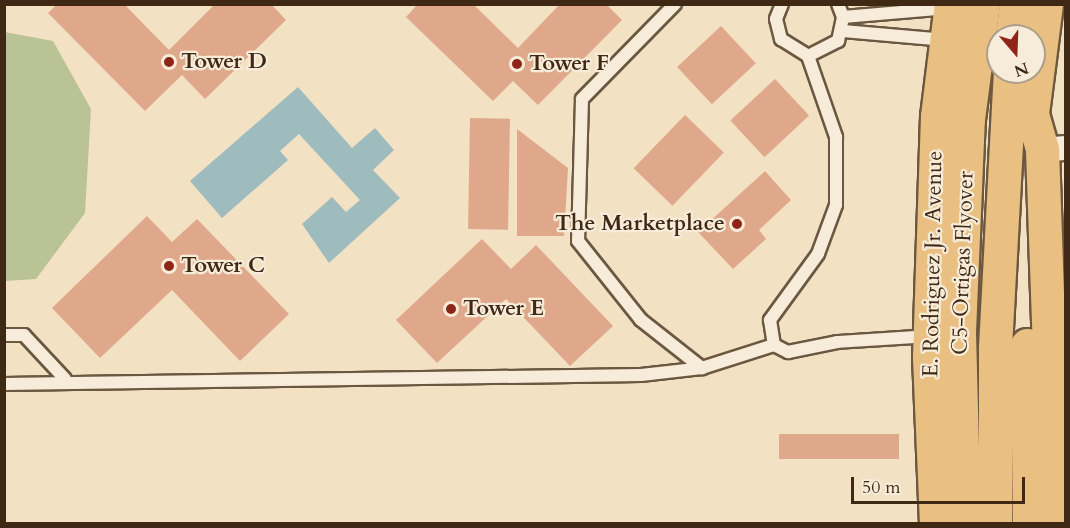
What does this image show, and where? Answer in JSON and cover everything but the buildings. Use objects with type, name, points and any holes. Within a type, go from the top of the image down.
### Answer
[{"type":"main road","name":"C5-Ortigas Flyover","points":[[964,524],[959,331],[968,119],[983,4]]},
{"type":"main road","points":[[1014,24],[1016,4]]},
{"type":"main road","points":[[1029,524],[1024,154],[1032,114],[1046,4]]},
{"type":"main road","name":"E. Rodriguez Jr. Avenue","points":[[936,524],[930,336],[937,116],[951,6]]},
{"type":"main road","name":"C5-Ortigas Flyover","points":[[995,524],[995,347],[1009,84]]},
{"type":"main road","points":[[1032,114],[1054,149],[1055,524]]},
{"type":"lane","points":[[675,4],[582,99],[578,241],[641,320],[702,368]]},
{"type":"lane","points":[[808,56],[830,50],[843,31],[843,17],[838,4]]},
{"type":"lane","points":[[774,345],[770,320],[818,254],[836,205],[836,136],[808,56],[781,39],[776,19],[779,5]]},
{"type":"lane","points":[[843,17],[951,6]]},
{"type":"lane","points":[[843,31],[947,41]]},
{"type":"lane","points":[[4,335],[24,335],[65,379]]},
{"type":"lane","points":[[4,384],[65,379],[641,375],[702,368],[774,345],[788,352],[837,342],[930,336]]},
{"type":"green space","points":[[5,32],[53,41],[91,109],[85,213],[36,279],[5,281]]},
{"type":"water","points":[[298,87],[352,148],[375,128],[394,150],[373,170],[400,198],[329,263],[302,224],[332,197],[346,212],[360,200],[299,134],[280,151],[288,160],[222,218],[190,181]]},
{"type":"place","name":"Tower D","points":[[169,62]]},
{"type":"place","name":"Tower F","points":[[517,64]]},
{"type":"place","name":"The Marketplace","points":[[737,224]]},
{"type":"place","name":"Tower C","points":[[169,266]]},
{"type":"place","name":"Tower E","points":[[451,309]]}]
